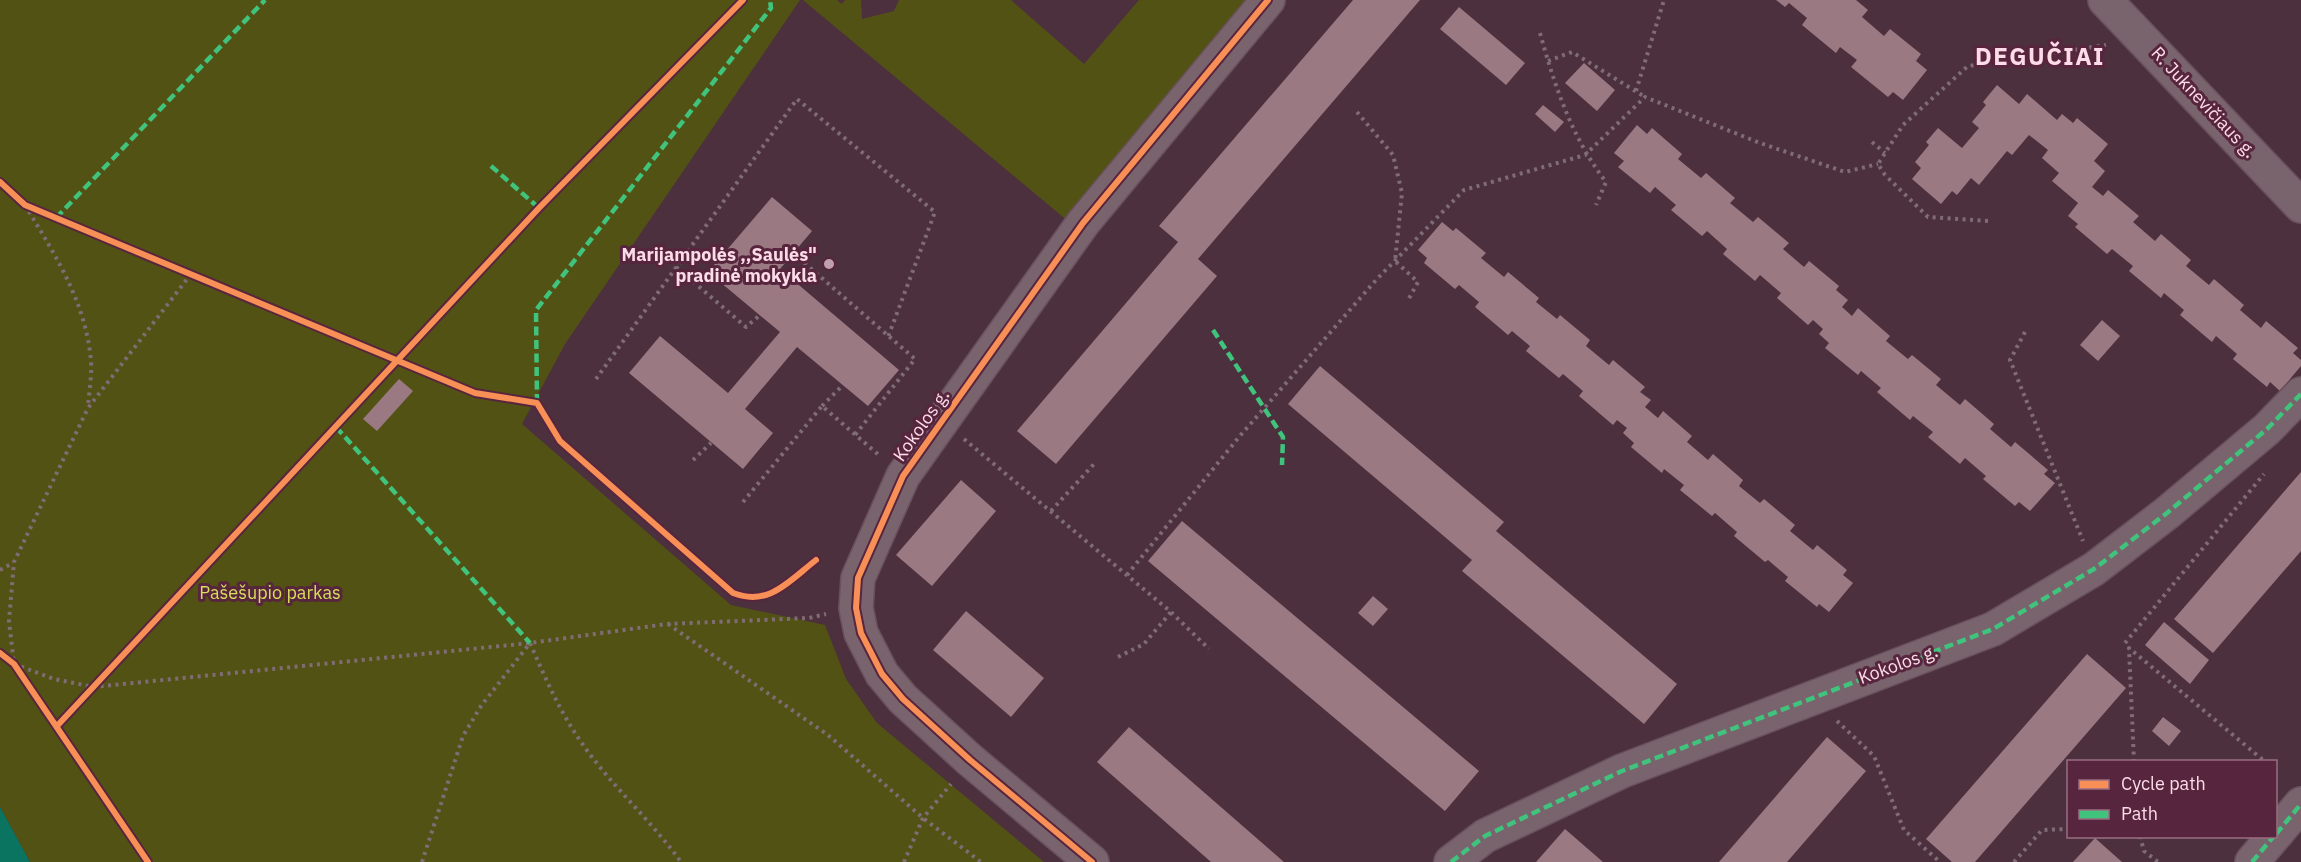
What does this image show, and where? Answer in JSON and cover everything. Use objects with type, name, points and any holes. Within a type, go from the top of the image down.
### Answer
[{"type":"street","name":"Kokolos g.","points":[[1092,862],[970,760],[903,699],[882,674],[861,633],[856,608],[858,578],[903,476],[942,420],[1083,224],[1268,0]]},
{"type":"street","name":"R. Juknevičiaus g.","points":[[2105,0],[2301,206]]},
{"type":"street","name":"Kokolos g.","points":[[1451,862],[1485,836],[1622,771],[1993,629],[2094,569],[2167,513],[2258,437],[2301,394]]},
{"type":"street","points":[[2277,833],[2301,804]]},
{"type":"street","points":[[2252,862],[2272,838]]},
{"type":"path","points":[[1636,92],[1664,0]]},
{"type":"path","points":[[1540,33],[1557,92],[1585,155],[1606,182],[1596,205]]},
{"type":"path","points":[[1548,61],[1572,52],[1645,97],[1760,143],[1845,172],[1878,164],[1903,125],[1968,66],[2116,43]]},
{"type":"path","points":[[1127,575],[1239,437],[1395,261],[1464,190],[1585,155],[1645,97]]},
{"type":"path","points":[[596,379],[797,99],[935,212],[888,337]]},
{"type":"path","points":[[1356,112],[1393,154],[1402,193],[1395,261]]},
{"type":"path","points":[[1872,142],[1885,153]]},
{"type":"path","points":[[1878,164],[1885,175],[1928,217],[1988,221]]},
{"type":"path","points":[[25,205],[67,275],[86,325],[91,363],[88,408]]},
{"type":"path","points":[[794,253],[915,359],[855,435]]},
{"type":"path","points":[[1395,261],[1418,282],[1407,302]]},
{"type":"path","points":[[676,267],[746,327],[760,315]]},
{"type":"path","points":[[191,274],[88,408],[14,562],[9,621],[14,664],[54,678],[94,687],[530,643],[667,624],[809,618],[856,608]]},
{"type":"path","points":[[2025,332],[2010,360],[2094,569]]},
{"type":"path","points":[[743,501],[822,406],[843,385]]},
{"type":"path","points":[[822,406],[903,476]]},
{"type":"path","points":[[942,420],[1171,612],[1209,649]]},
{"type":"path","points":[[693,460],[711,443]]},
{"type":"path","points":[[1051,511],[1094,464]]},
{"type":"path","points":[[2125,643],[2272,465]]},
{"type":"path","points":[[0,570],[14,562]]},
{"type":"path","points":[[1118,657],[1144,644],[1171,612]]},
{"type":"path","points":[[667,624],[828,735],[923,818],[981,862]]},
{"type":"path","points":[[422,862],[463,736],[481,706],[530,643]]},
{"type":"path","points":[[530,643],[567,721],[589,753],[662,835],[681,862]]},
{"type":"path","points":[[2134,760],[2129,648],[2263,760]]},
{"type":"path","points":[[1818,696],[1828,713],[1875,756],[1904,830],[1940,862]]},
{"type":"path","points":[[904,862],[923,818],[970,760]]},
{"type":"path","points":[[2014,862],[2042,830],[2067,829]]},
{"type":"path","points":[[2140,838],[2144,851],[2158,862]]},
{"type":"green space","name":"Pašešupio parkas","points":[[0,0],[800,0],[565,344],[522,424],[731,605],[825,625],[846,679],[877,723],[1044,862],[30,862],[0,807]]},
{"type":"green space","points":[[803,0],[837,0],[842,4],[845,0],[861,0],[862,19],[894,11],[899,0],[1011,0],[1084,64],[1139,0],[1268,0],[1069,222]]},
{"type":"shaded area","points":[[0,807],[30,862],[0,862]]},
{"type":"building","points":[[1353,0],[1420,0],[1198,259],[1217,276],[1056,464],[1017,431],[1178,242],[1159,226]]},
{"type":"building","points":[[1776,0],[1856,0],[1868,10],[1862,17],[1884,36],[1890,29],[1921,54],[1916,61],[1927,70],[1903,100],[1893,92],[1888,97],[1851,67],[1857,60],[1840,47],[1836,53],[1802,25],[1807,18],[1789,3],[1785,7]]},
{"type":"building","points":[[1459,7],[1525,63],[1506,85],[1440,29]]},
{"type":"building","points":[[1584,63],[1615,90],[1597,111],[1565,83]]},
{"type":"building","points":[[1997,85],[2019,104],[2027,94],[2057,120],[2062,114],[2073,123],[2077,118],[2108,144],[2094,161],[2105,171],[2092,187],[2103,196],[2108,190],[2139,216],[2133,222],[2155,241],[2161,234],[2191,260],[2186,266],[2209,285],[2214,279],[2244,305],[2240,310],[2261,328],[2266,321],[2298,348],[2293,353],[2301,360],[2301,366],[2280,391],[2270,382],[2267,387],[2233,359],[2237,354],[2216,336],[2212,342],[2180,315],[2184,310],[2164,293],[2161,298],[2129,271],[2133,266],[2112,249],[2107,254],[2075,227],[2078,224],[2068,216],[2078,203],[2052,181],[2059,173],[2042,158],[2048,150],[2029,135],[2012,155],[2007,151],[1979,185],[1971,178],[1957,195],[1952,191],[1941,204],[1912,179],[1921,168],[1915,162],[1929,145],[1926,142],[1938,128],[1962,148],[1979,128],[1972,122],[1986,105],[1983,102]]},
{"type":"building","points":[[1543,105],[1564,122],[1555,132],[1535,114]]},
{"type":"building","points":[[1637,125],[1647,134],[1652,128],[1682,154],[1678,159],[1701,178],[1706,173],[1735,198],[1730,203],[1753,222],[1758,217],[1789,243],[1783,249],[1804,267],[1809,261],[1839,286],[1836,290],[1848,300],[1842,307],[1852,316],[1858,308],[1890,336],[1886,341],[1908,359],[1912,355],[1941,379],[1936,385],[1960,405],[1965,399],[1994,424],[1990,429],[2011,447],[2015,442],[2048,470],[2044,474],[2055,483],[2030,511],[2019,502],[2015,506],[1983,479],[1986,476],[1965,458],[1960,464],[1928,437],[1933,432],[1913,416],[1910,420],[1877,392],[1881,388],[1861,371],[1858,375],[1825,348],[1829,343],[1819,334],[1823,329],[1813,320],[1808,325],[1777,298],[1781,293],[1760,275],[1755,281],[1723,254],[1727,249],[1707,231],[1702,236],[1671,210],[1676,205],[1655,187],[1650,193],[1618,167],[1624,161],[1614,153]]},
{"type":"building","points":[[772,197],[812,231],[780,269],[899,370],[868,406],[797,347],[745,409],[773,433],[743,469],[629,373],[660,336],[728,393],[780,332],[708,272]]},
{"type":"building","points":[[1442,222],[1453,231],[1456,228],[1486,253],[1481,258],[1504,277],[1508,272],[1539,298],[1536,302],[1557,319],[1560,315],[1590,340],[1586,346],[1609,365],[1613,360],[1645,387],[1640,392],[1651,400],[1645,407],[1658,418],[1663,411],[1692,436],[1687,442],[1708,460],[1713,454],[1743,480],[1739,486],[1760,503],[1764,499],[1795,525],[1790,531],[1813,550],[1817,545],[1847,570],[1843,575],[1853,583],[1829,612],[1819,604],[1817,607],[1785,581],[1788,577],[1768,560],[1765,562],[1734,536],[1737,532],[1715,513],[1712,516],[1680,490],[1684,485],[1664,469],[1662,473],[1631,447],[1634,443],[1623,433],[1627,428],[1617,420],[1613,425],[1579,396],[1583,391],[1563,374],[1559,378],[1526,351],[1530,346],[1512,331],[1508,335],[1475,307],[1479,302],[1459,285],[1455,289],[1424,263],[1427,258],[1418,250]]},
{"type":"building","points":[[2102,320],[2120,336],[2098,361],[2080,345]]},
{"type":"building","points":[[1320,366],[1504,522],[1496,531],[1677,684],[1644,724],[1462,571],[1472,560],[1288,404]]},
{"type":"building","points":[[399,379],[413,391],[377,431],[363,419]]},
{"type":"building","points":[[2301,472],[2301,551],[2213,653],[2174,619]]},
{"type":"building","points":[[961,480],[996,511],[932,586],[896,555]]},
{"type":"building","points":[[1182,521],[1479,771],[1445,811],[1148,561]]},
{"type":"building","points":[[1373,596],[1388,609],[1373,626],[1358,613]]},
{"type":"building","points":[[966,611],[1044,678],[1011,717],[933,650]]},
{"type":"building","points":[[2164,622],[2209,660],[2190,684],[2145,645]]},
{"type":"building","points":[[2087,654],[2126,688],[1975,862],[1952,862],[1926,839]]},
{"type":"building","points":[[2163,717],[2181,731],[2169,746],[2152,731]]},
{"type":"building","points":[[1129,727],[1284,862],[1211,862],[1097,762]]},
{"type":"building","points":[[1827,737],[1866,771],[1787,862],[1719,862]]},
{"type":"building","points":[[1565,829],[1603,862],[1536,862]]},
{"type":"building","points":[[2095,838],[2122,862],[2073,862]]},
{"type":"marked path","points":[[56,218],[265,0]]},
{"type":"marked path","points":[[537,403],[536,310],[771,8],[770,0]]},
{"type":"marked path","points":[[491,166],[539,208]]},
{"type":"marked path","points":[[1213,330],[1283,437],[1282,465]]},
{"type":"marked path","points":[[1451,862],[1485,836],[1622,771],[1993,629],[2094,569],[2167,513],[2267,429],[2301,394]]},
{"type":"marked path","points":[[336,427],[530,643]]},
{"type":"marked path","points":[[2277,833],[2301,804]]},
{"type":"marked path","points":[[2252,862],[2272,838]]},
{"type":"cycle path","points":[[57,726],[539,208],[743,0]]},
{"type":"cycle path","points":[[1092,862],[970,760],[903,699],[882,674],[861,633],[856,608],[858,578],[903,476],[942,421],[1083,223],[1268,0]]},
{"type":"cycle path","points":[[0,182],[25,205],[475,393],[537,403],[560,441],[733,593],[757,597],[768,594],[778,590],[816,560]]},
{"type":"cycle path","points":[[0,653],[14,664],[148,862]]},
{"type":"place","name":"Marijampolės ,,Saulės\" pradinė mokykla","points":[[829,264]]},
{"type":"district","name":"DEGUČIAI","points":[[2040,56]]}]
